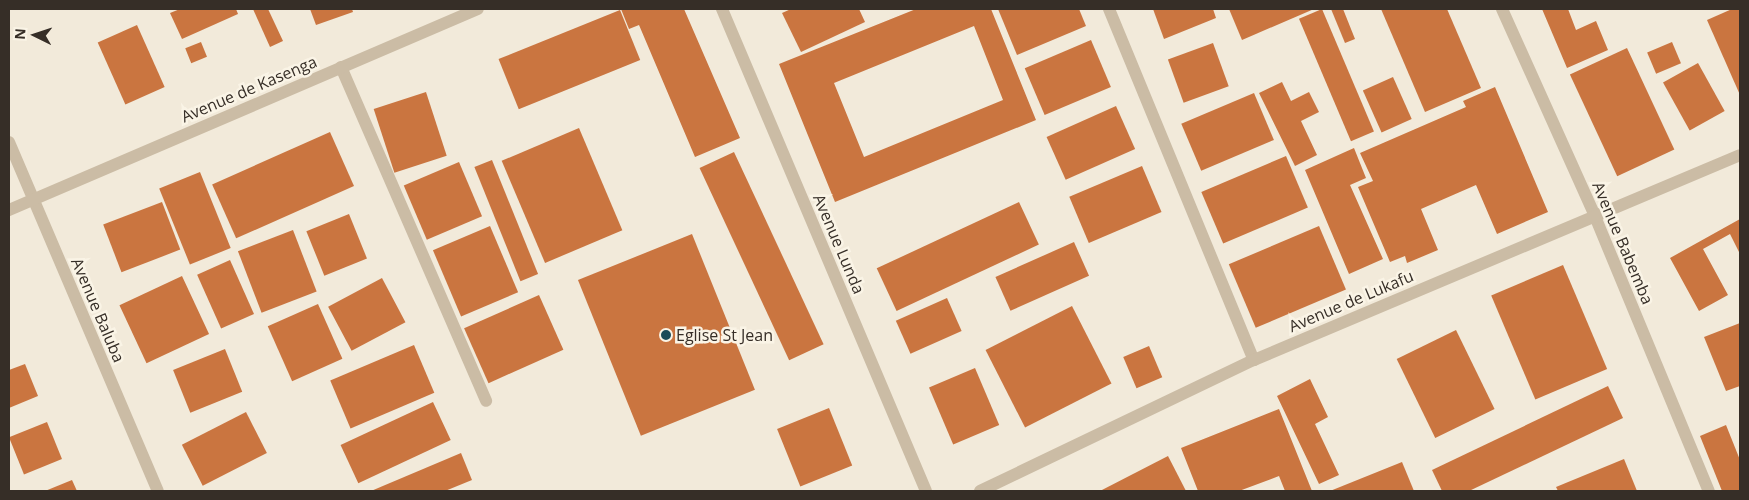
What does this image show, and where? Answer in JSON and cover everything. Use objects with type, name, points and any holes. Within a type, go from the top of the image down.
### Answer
[{"type":"street","name":"Avenue de Kasenga","points":[[9,210],[478,9]]},
{"type":"street","name":"Avenue Lunda","points":[[722,9],[926,491]]},
{"type":"street","points":[[1110,9],[1254,360]]},
{"type":"street","name":"Avenue Babemba","points":[[1502,9],[1594,214],[1709,491]]},
{"type":"street","points":[[341,67],[486,401]]},
{"type":"street","name":"Avenue Baluba","points":[[9,142],[158,491]]},
{"type":"street","name":"Avenue de Lukafu","points":[[980,491],[1254,360],[1594,214],[1740,155]]},
{"type":"building","points":[[180,9],[236,9],[238,14],[182,39],[170,13]]},
{"type":"building","points":[[253,9],[268,9],[283,41],[270,47]]},
{"type":"building","points":[[310,9],[352,9],[353,12],[316,25]]},
{"type":"building","points":[[621,9],[684,9],[740,138],[695,157],[639,25],[629,29]]},
{"type":"building","points":[[791,9],[859,9],[865,22],[801,52],[782,13]]},
{"type":"building","points":[[916,9],[991,9],[1036,120],[835,202],[779,64]],"holes":[[[974,26],[1003,100],[864,157],[834,83]]]},
{"type":"building","points":[[998,9],[1079,9],[1086,26],[1017,55]]},
{"type":"building","points":[[1153,9],[1213,9],[1216,18],[1164,39]]},
{"type":"building","points":[[1229,9],[1314,9],[1242,40]]},
{"type":"building","points":[[1322,9],[1374,131],[1351,141],[1299,19]]},
{"type":"building","points":[[1331,9],[1343,9],[1355,39],[1345,43]]},
{"type":"building","points":[[1381,9],[1447,9],[1481,88],[1425,112]]},
{"type":"building","points":[[1542,9],[1568,9],[1576,30],[1596,21],[1608,50],[1567,68]]},
{"type":"building","points":[[1732,9],[1740,9],[1740,95],[1707,20]]},
{"type":"building","points":[[620,10],[640,60],[519,109],[499,59]]},
{"type":"building","points":[[137,25],[165,87],[125,105],[98,42]]},
{"type":"building","points":[[1091,40],[1111,87],[1045,115],[1025,68]]},
{"type":"building","points":[[201,42],[207,57],[191,63],[185,48]]},
{"type":"building","points":[[1672,42],[1681,63],[1656,74],[1647,53]]},
{"type":"building","points":[[1213,43],[1229,86],[1184,103],[1168,59]]},
{"type":"building","points":[[1627,48],[1674,150],[1617,176],[1570,75]]},
{"type":"building","points":[[1698,63],[1725,111],[1690,130],[1663,82]]},
{"type":"building","points":[[1393,77],[1412,119],[1382,132],[1363,90]]},
{"type":"building","points":[[1282,82],[1291,101],[1309,92],[1319,112],[1301,121],[1317,155],[1295,166],[1259,93]]},
{"type":"building","points":[[1495,87],[1548,212],[1497,234],[1476,185],[1421,209],[1438,250],[1407,263],[1405,256],[1390,262],[1358,187],[1373,181],[1360,153],[1466,107],[1463,101]]},
{"type":"building","points":[[426,92],[447,156],[394,173],[374,109]]},
{"type":"building","points":[[1254,93],[1274,140],[1201,171],[1181,124]]},
{"type":"building","points":[[1116,106],[1135,149],[1066,180],[1047,137]]},
{"type":"building","points":[[579,128],[622,230],[545,263],[502,161]]},
{"type":"building","points":[[330,132],[354,186],[236,238],[212,184]]},
{"type":"building","points":[[1354,148],[1366,178],[1350,185],[1383,259],[1349,274],[1305,170]]},
{"type":"building","points":[[734,152],[824,344],[789,360],[700,168]]},
{"type":"building","points":[[1286,156],[1308,208],[1223,243],[1201,192]]},
{"type":"building","points":[[492,160],[538,274],[520,281],[474,167]]},
{"type":"building","points":[[459,162],[482,216],[427,240],[404,185]]},
{"type":"building","points":[[1142,166],[1162,212],[1089,243],[1069,197]]},
{"type":"building","points":[[200,172],[231,248],[190,265],[159,188]]},
{"type":"building","points":[[162,202],[180,250],[121,272],[103,225]]},
{"type":"building","points":[[1019,202],[1039,245],[897,311],[877,268]]},
{"type":"building","points":[[349,214],[367,259],[324,276],[306,231]]},
{"type":"building","points":[[1740,219],[1740,254],[1730,234],[1703,249],[1728,295],[1699,311],[1670,258]]},
{"type":"building","points":[[490,226],[518,292],[461,317],[433,250]]},
{"type":"building","points":[[1319,226],[1346,290],[1256,328],[1229,264]]},
{"type":"building","points":[[293,230],[317,292],[262,313],[238,251]]},
{"type":"building","name":"Eglise St Jean","points":[[692,234],[755,390],[641,436],[578,280]]},
{"type":"building","points":[[1074,242],[1089,276],[1010,311],[995,277]]},
{"type":"building","points":[[230,260],[254,314],[221,329],[197,275]]},
{"type":"building","points":[[1563,265],[1607,369],[1535,399],[1491,295]]},
{"type":"building","points":[[182,276],[209,334],[147,363],[119,305]]},
{"type":"building","points":[[382,278],[405,322],[352,351],[328,307]]},
{"type":"building","points":[[539,295],[563,350],[488,383],[464,328]]},
{"type":"building","points":[[947,298],[962,331],[910,354],[896,321]]},
{"type":"building","points":[[318,304],[342,359],[292,381],[268,326]]},
{"type":"building","points":[[1072,306],[1111,384],[1025,428],[986,350]]},
{"type":"building","points":[[1740,323],[1740,386],[1726,391],[1704,337]]},
{"type":"building","points":[[1456,330],[1495,409],[1435,438],[1397,359]]},
{"type":"building","points":[[414,345],[434,393],[351,428],[330,381]]},
{"type":"building","points":[[1149,346],[1162,377],[1137,388],[1123,357]]},
{"type":"building","points":[[225,349],[242,392],[190,413],[173,370]]},
{"type":"building","points":[[25,364],[38,396],[9,408],[9,370]]},
{"type":"building","points":[[975,368],[999,425],[953,445],[929,388]]},
{"type":"building","points":[[1310,379],[1328,417],[1315,424],[1339,475],[1319,484],[1277,396]]},
{"type":"building","points":[[1608,386],[1623,418],[1469,491],[1442,491],[1432,470]]},
{"type":"building","points":[[433,402],[451,440],[358,483],[341,445]]},
{"type":"building","points":[[829,408],[852,465],[800,486],[777,429]]},
{"type":"building","points":[[1279,409],[1312,491],[1285,491],[1279,476],[1239,491],[1198,491],[1181,448]]},
{"type":"building","points":[[246,412],[267,453],[203,486],[182,445]]},
{"type":"building","points":[[47,422],[62,459],[24,474],[9,437]]},
{"type":"building","points":[[1726,425],[1740,460],[1740,491],[1722,491],[1700,436]]},
{"type":"building","points":[[461,453],[472,480],[445,491],[371,491]]},
{"type":"building","points":[[1168,456],[1186,491],[1100,491]]},
{"type":"building","points":[[1624,459],[1637,491],[1558,491],[1556,487]]},
{"type":"building","points":[[1402,462],[1414,491],[1330,491]]},
{"type":"building","points":[[72,480],[77,491],[45,491]]},
{"type":"place","name":"Eglise St Jean","points":[[666,335]]}]
